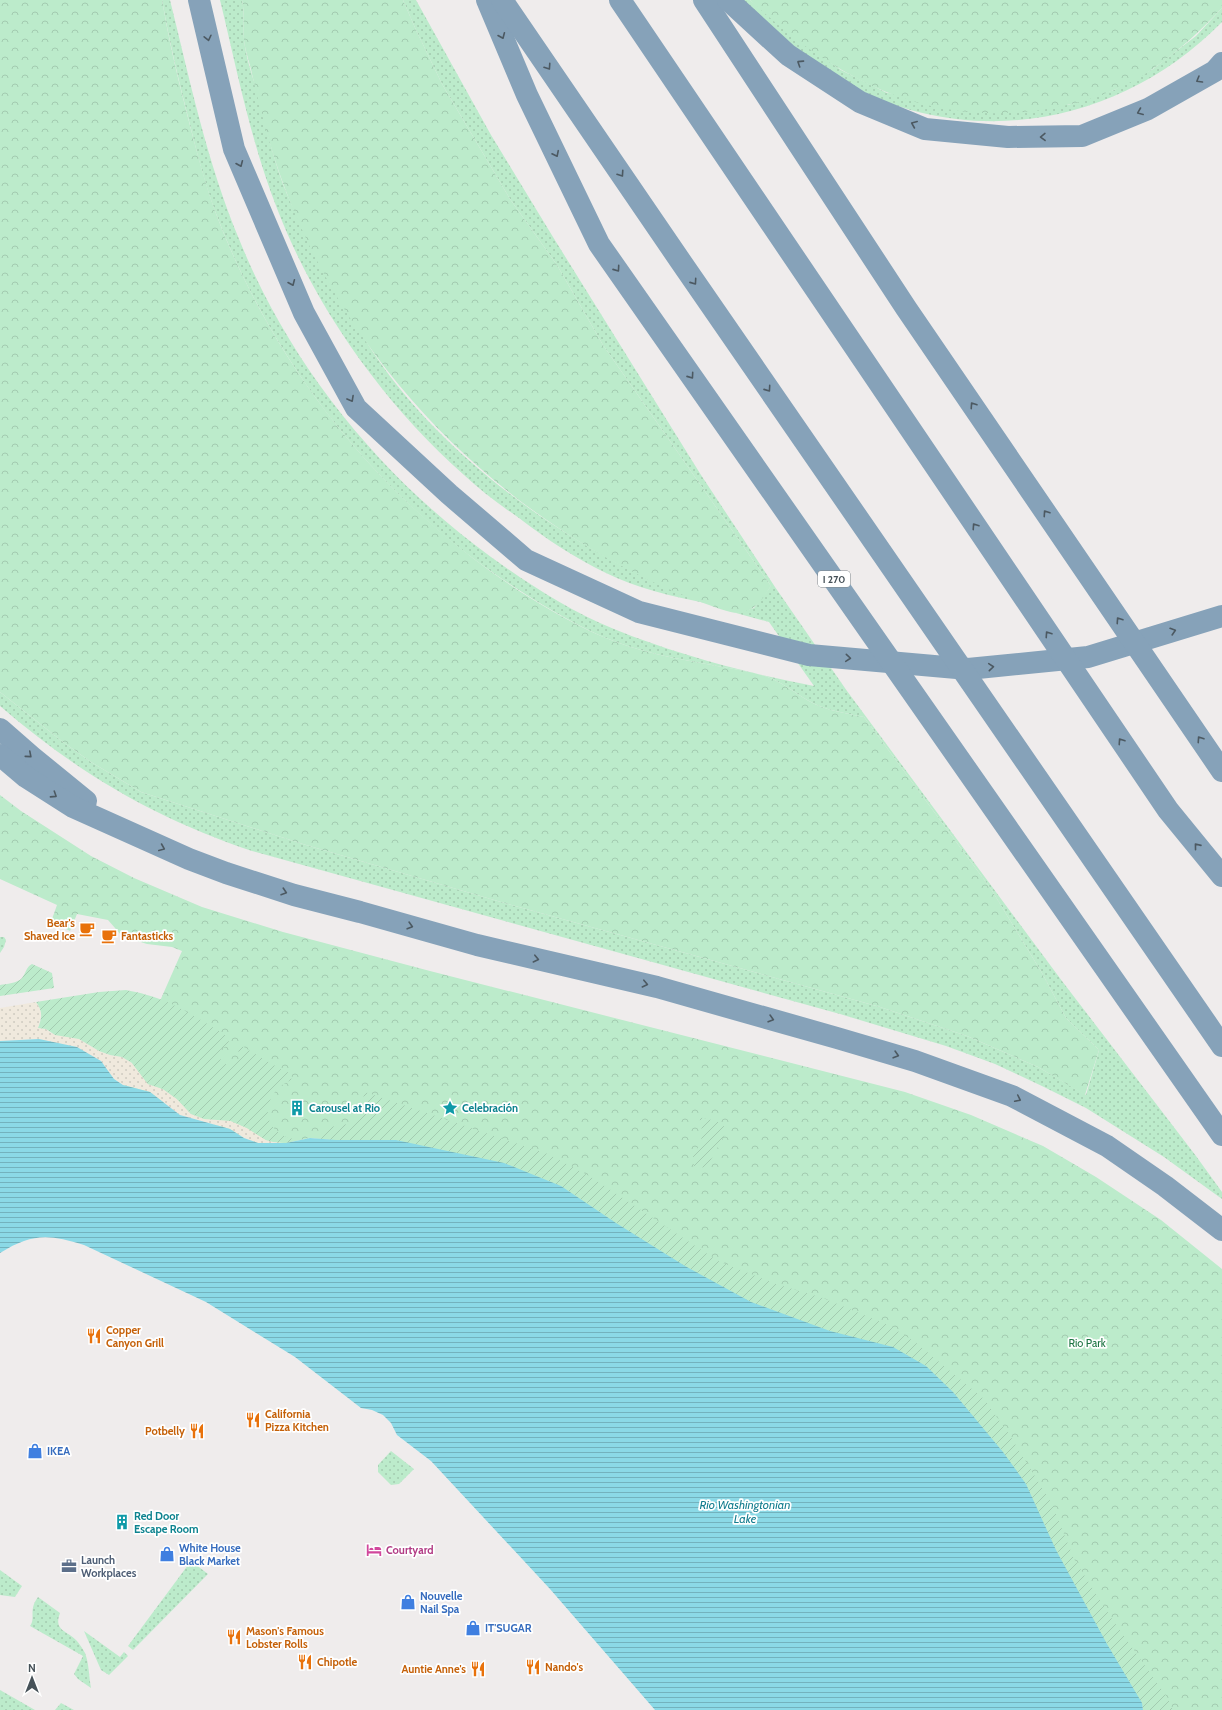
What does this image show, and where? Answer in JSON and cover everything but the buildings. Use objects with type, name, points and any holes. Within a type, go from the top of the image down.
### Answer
[{"type":"highway","points":[[199,0],[234,149],[304,313],[356,408],[448,494],[526,560],[639,612],[809,655],[968,669],[1088,657],[1222,616]]},
{"type":"highway","name":"I 270","points":[[487,0],[527,95],[599,244],[1222,1135]]},
{"type":"highway","points":[[502,0],[1222,1046]]},
{"type":"highway","points":[[620,0],[1168,810],[1222,876]]},
{"type":"highway","points":[[704,0],[906,308],[1222,772]]},
{"type":"highway","points":[[728,0],[788,55],[860,102],[925,129],[1008,137],[1082,136],[1148,109],[1215,71],[1222,63]]},
{"type":"highway","points":[[0,729],[32,757],[126,832]]},
{"type":"highway","points":[[0,755],[26,777],[73,808],[188,859],[294,895],[477,945],[657,987],[915,1061],[1012,1096],[1107,1146],[1165,1186],[1222,1230]]},
{"type":"green space","points":[[0,0],[162,0],[182,93],[199,159],[215,211],[234,256],[255,301],[279,343],[306,384],[335,423],[367,461],[401,496],[437,529],[475,560],[536,602],[579,625],[615,642],[644,651],[673,658],[747,671],[765,676],[822,707],[864,717],[991,889],[1042,973],[1066,1018],[1099,1050],[1085,1095],[1038,1067],[967,1036],[880,1007],[501,902],[306,845],[141,792],[91,762],[63,742],[0,692]]},
{"type":"green space","points":[[162,0],[170,0],[208,151],[239,239],[260,286],[284,331],[312,374],[343,416],[376,455],[412,491],[451,526],[520,578],[566,606],[598,622],[638,638],[688,655],[745,671],[673,658],[644,651],[615,642],[575,623],[502,579],[454,544],[410,505],[368,463],[330,418],[296,369],[265,319],[238,266],[215,211],[204,177],[177,73]]},
{"type":"green space","points":[[220,0],[242,0],[244,15],[244,40],[248,59],[275,161],[294,209],[365,339],[377,358],[407,397],[442,435],[481,471],[523,504],[567,534],[613,561],[659,584],[705,603],[654,591],[629,583],[583,561],[550,541],[470,481],[435,448],[380,387],[356,354],[312,284],[278,211],[268,185],[252,133]]},
{"type":"green space","points":[[242,0],[403,0],[442,84],[510,199],[557,265],[603,345],[771,586],[757,605],[751,609],[738,613],[710,606],[655,583],[590,548],[529,507],[472,461],[421,410],[375,355],[335,294],[302,229],[275,160],[263,117],[245,44]]},
{"type":"green space","points":[[403,0],[416,0],[491,135],[553,237],[701,475],[775,587],[847,691],[1062,981],[1196,1156],[1222,1192],[1222,1199],[1164,1157],[1086,1108],[995,1064],[946,1046],[840,1014],[252,851],[216,838],[182,824],[150,808],[88,773],[29,730],[0,706],[0,692],[63,742],[91,762],[141,792],[306,845],[501,902],[880,1007],[967,1036],[1038,1067],[1086,1095],[1099,1050],[1066,1018],[1042,973],[991,889],[864,717],[822,707],[773,679],[751,672],[814,686],[769,622],[736,613],[754,608],[771,586],[603,345],[557,265],[510,199],[442,84]]},
{"type":"green space","points":[[737,0],[750,0],[801,42],[841,70],[887,93],[1068,105],[1114,90],[1153,69],[1196,36],[1222,8],[1222,22],[1183,56],[1140,83],[1095,104],[1047,116],[998,121],[948,118],[898,106],[850,86],[805,57]]},
{"type":"green space","points":[[750,0],[1222,0],[1222,8],[1172,55],[1142,76],[1129,83],[1103,94],[1075,103],[1047,109],[1003,113],[962,111],[923,104],[886,92],[850,75],[816,53]]},
{"type":"green space","name":"Rio Park","points":[[0,795],[21,811],[91,856],[134,878],[202,907],[283,932],[430,971],[905,1092],[971,1115],[1043,1146],[1096,1177],[1161,1220],[1222,1269],[1222,1710],[1143,1710],[1142,1703],[336,1140],[310,1138],[286,1143],[258,1143],[123,1085],[182,951],[172,947],[147,944],[122,936],[108,920],[77,914],[70,931],[52,922],[57,905],[0,879]]},
{"type":"green space","points":[[0,937],[4,937],[6,940],[0,953]]},
{"type":"green space","points":[[32,964],[52,973],[54,988],[0,996],[0,985],[20,980],[28,967]]},
{"type":"green space","points":[[126,990],[160,999],[188,1012],[223,1033],[229,1040],[228,1045],[221,1049],[220,1059],[222,1062],[230,1065],[237,1062],[240,1057],[238,1050],[242,1046],[282,1070],[292,1074],[291,1080],[283,1084],[272,1097],[268,1112],[269,1119],[279,1133],[297,1140],[285,1143],[273,1142],[266,1140],[247,1128],[231,1121],[204,1119],[191,1114],[177,1099],[163,1089],[148,1084],[132,1063],[122,1057],[99,1051],[79,1039],[55,1035],[46,1029],[38,1028],[41,1015],[40,1008],[36,1002],[99,992]]},
{"type":"green space","points":[[365,1092],[548,1154],[591,1177],[718,1261],[776,1284],[823,1298],[888,1325],[915,1342],[984,1399],[1009,1434],[1052,1504],[1074,1559],[1112,1619],[1167,1697],[1173,1710],[1143,1710],[1142,1703],[1107,1644],[1056,1550],[1026,1484],[1003,1452],[953,1392],[926,1366],[893,1347],[830,1331],[751,1302],[685,1266],[616,1223],[561,1186],[504,1163],[450,1153],[314,1138],[327,1128],[354,1123]]},
{"type":"green space","points":[[699,1117],[720,1123],[725,1128],[726,1132],[707,1167],[694,1168],[693,1155],[702,1137],[702,1128]]},
{"type":"green space","points":[[391,1451],[414,1469],[399,1484],[391,1485],[378,1472],[378,1465]]},
{"type":"green space","points":[[191,1561],[208,1574],[133,1650],[128,1646]]},
{"type":"green space","points":[[0,1570],[22,1586],[15,1597],[0,1595]]},
{"type":"green space","points":[[38,1597],[60,1613],[58,1624],[62,1630],[73,1637],[80,1644],[87,1661],[91,1688],[78,1679],[74,1674],[83,1656],[30,1626],[32,1623],[33,1606]]},
{"type":"green space","points":[[84,1631],[120,1657],[124,1652],[128,1656],[109,1675],[101,1670]]},
{"type":"green space","points":[[0,1690],[35,1710],[0,1710]]},
{"type":"green space","points":[[61,1703],[74,1710],[55,1710]]},
{"type":"sand","points":[[36,1002],[40,1008],[41,1014],[38,1028],[46,1029],[51,1033],[79,1039],[99,1051],[122,1057],[132,1063],[148,1084],[163,1089],[177,1099],[191,1114],[231,1121],[247,1128],[266,1140],[286,1143],[258,1143],[244,1138],[230,1129],[180,1115],[150,1092],[123,1085],[114,1079],[101,1061],[39,1039],[0,1041],[0,1008]]},
{"type":"water","name":"Rio Washingtonian Lake","points":[[39,1039],[77,1047],[101,1061],[114,1079],[123,1085],[150,1092],[180,1115],[230,1129],[244,1138],[258,1143],[286,1143],[310,1138],[336,1140],[396,1140],[504,1163],[561,1186],[616,1223],[685,1266],[751,1302],[830,1331],[893,1347],[926,1366],[953,1392],[1003,1452],[1026,1484],[1056,1550],[1107,1644],[1142,1703],[1143,1710],[655,1710],[550,1589],[431,1461],[397,1435],[391,1423],[383,1415],[372,1410],[361,1408],[295,1357],[206,1302],[84,1245],[72,1241],[41,1237],[11,1246],[0,1253],[0,1041]]},
{"type":"place","name":"Bear's Shaved Ice","points":[[87,929]]},
{"type":"place","name":"Fantasticks","points":[[109,936]]},
{"type":"place","name":"Carousel at Rio","points":[[297,1108]]},
{"type":"place","name":"Celebración","points":[[450,1108]]},
{"type":"place","name":"Copper Canyon Grill","points":[[94,1336]]},
{"type":"place","name":"California Pizza Kitchen","points":[[253,1420]]},
{"type":"place","name":"Potbelly","points":[[197,1431]]},
{"type":"place","name":"IKEA","points":[[35,1451]]},
{"type":"place","name":"Red Door Escape Room","points":[[122,1522]]},
{"type":"place","name":"Courtyard","points":[[374,1550]]},
{"type":"place","name":"White House Black Market","points":[[167,1554]]},
{"type":"place","name":"Launch Workplaces","points":[[69,1566]]},
{"type":"place","name":"Nouvelle Nail Spa","points":[[408,1602]]},
{"type":"place","name":"IT'SUGAR","points":[[473,1628]]},
{"type":"place","name":"Mason's Famous Lobster Rolls","points":[[234,1637]]},
{"type":"place","name":"Chipotle","points":[[305,1662]]},
{"type":"place","name":"Nando's","points":[[533,1667]]},
{"type":"place","name":"Auntie Anne's","points":[[478,1669]]}]
